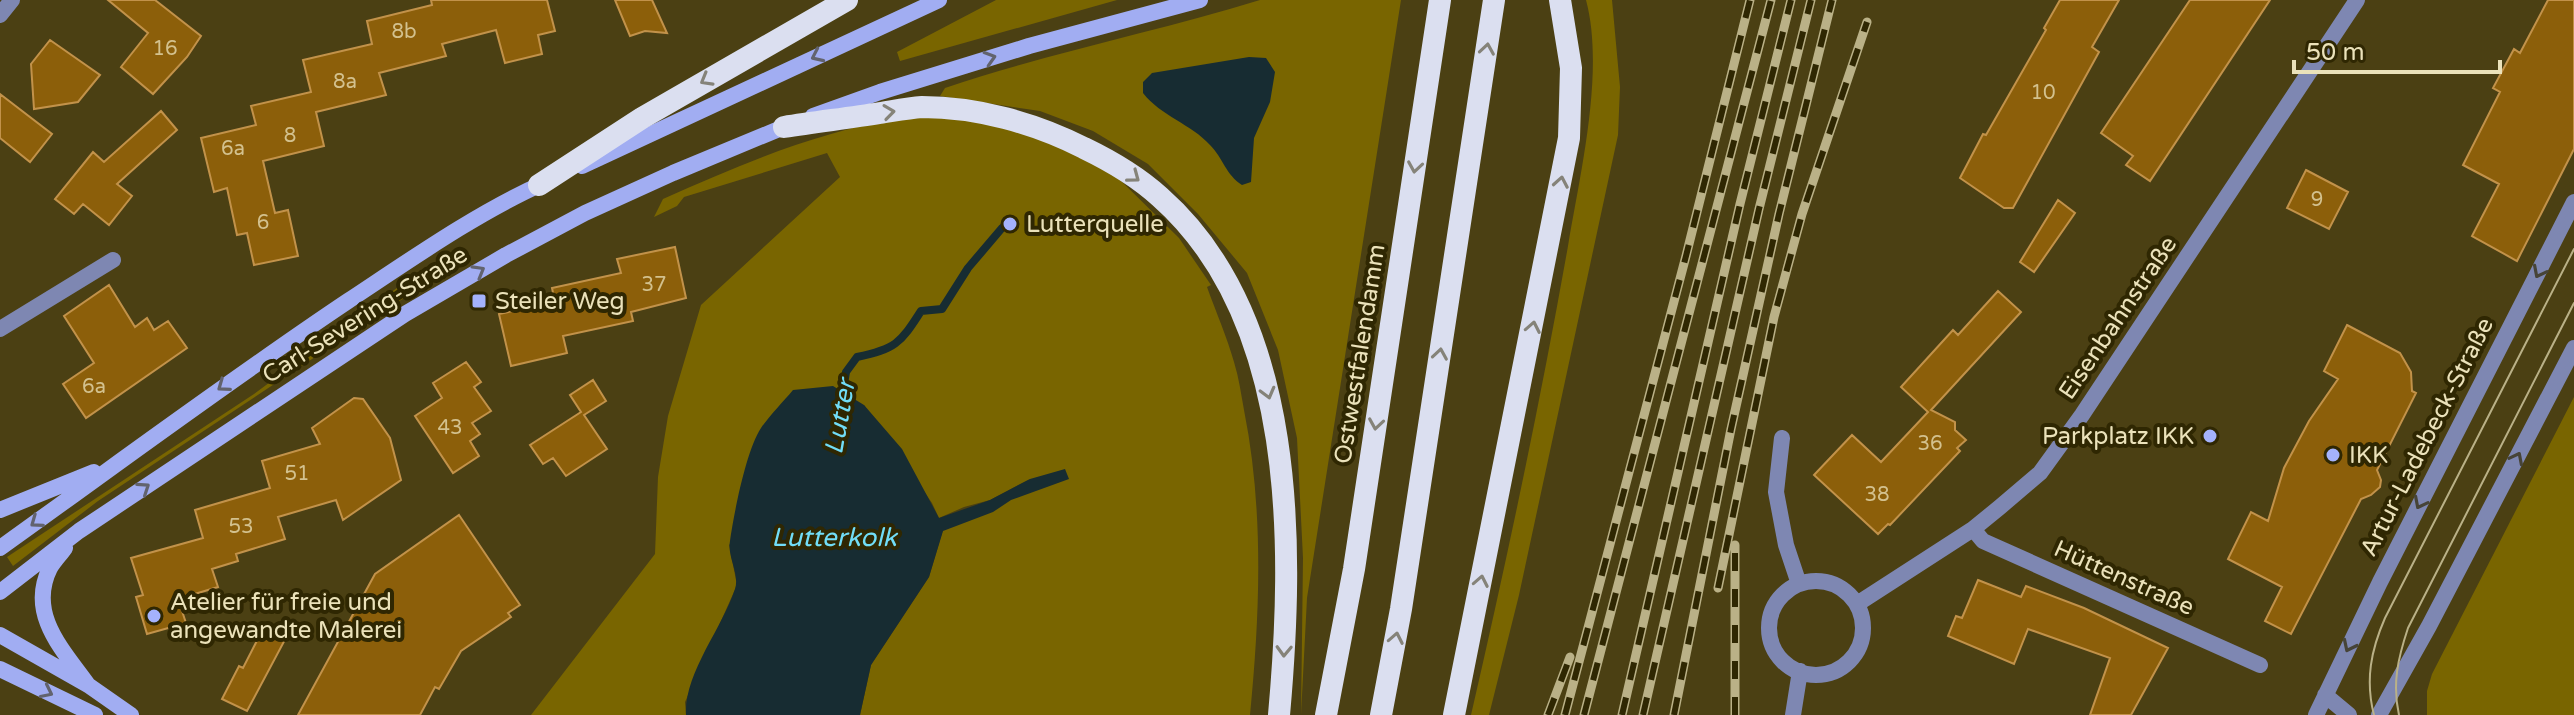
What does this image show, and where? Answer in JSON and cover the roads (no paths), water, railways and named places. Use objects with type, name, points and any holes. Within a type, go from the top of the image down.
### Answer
[{"type":"highway","points":[[539,185],[642,118],[847,0]]},
{"type":"highway","name":"Ostwestfalendamm","points":[[1326,715],[1354,569],[1440,0]]},
{"type":"highway","points":[[1381,715],[1401,609],[1494,0]]},
{"type":"highway","points":[[1454,715],[1569,138],[1571,68],[1560,0]]},
{"type":"highway","points":[[784,127],[921,107],[993,114],[1057,134],[1115,163],[1161,198],[1196,236],[1223,275],[1252,335],[1271,402],[1287,548],[1279,715]]},
{"type":"main road","name":"Carl-Severing-Straße","points":[[0,548],[263,358],[400,266],[539,185],[651,136],[939,0]]},
{"type":"main road","name":"Carl-Severing-Straße","points":[[0,592],[79,531],[405,314],[566,223],[648,184],[784,127],[880,92],[1029,46],[1200,0]]},
{"type":"main road","points":[[0,510],[118,463]]},
{"type":"main road","points":[[79,531],[50,568],[44,592],[44,610],[49,632],[88,685]]},
{"type":"main road","points":[[0,635],[88,685],[131,715]]},
{"type":"main road","points":[[0,669],[95,715]]},
{"type":"street","points":[[0,15],[12,0]]},
{"type":"street","name":"Eisenbahnstraße","points":[[1857,604],[1973,529],[2040,473],[2082,415],[2357,0]]},
{"type":"street","name":"Artur-Ladebeck-Straße","points":[[2316,715],[2372,598],[2574,202]]},
{"type":"street","points":[[0,329],[113,260]]},
{"type":"street","points":[[2379,715],[2444,599],[2574,348]]},
{"type":"street","points":[[1782,438],[1776,492],[1786,545],[1799,584]]},
{"type":"street","name":"Hüttenstraße","points":[[1973,529],[1983,541],[2260,665]]},
{"type":"street","points":[[1810,581],[1831,583],[1846,591],[1857,604],[1863,633],[1854,655],[1843,666],[1827,673],[1810,674],[1788,665],[1778,655],[1770,630],[1776,604],[1799,584],[1810,581]]},
{"type":"street","points":[[1793,715],[1800,671]]},
{"type":"street","points":[[2325,695],[2349,715]]},
{"type":"water","points":[[1249,57],[1266,58],[1275,72],[1270,102],[1254,138],[1251,182],[1242,185],[1202,138],[1150,101],[1143,93],[1143,82],[1152,73]]},
{"type":"water","name":"Lutterkolk","points":[[833,386],[864,405],[902,449],[939,518],[990,500],[1030,479],[1065,469],[1069,479],[1011,500],[993,512],[943,531],[929,577],[871,665],[860,715],[686,715],[687,699],[697,667],[735,589],[730,541],[750,451],[765,423],[793,390]]},
{"type":"waterway","name":"Lutter","points":[[841,402],[846,372],[857,357],[888,348],[902,338],[921,311],[942,309],[968,268],[1002,228]]},
{"type":"tram line","points":[[2374,715],[2370,690],[2371,665],[2385,618],[2574,249]]},
{"type":"tram line","points":[[2399,715],[2397,671],[2408,628],[2574,303]]},
{"type":"railway","points":[[1565,715],[1750,0]]},
{"type":"railway","points":[[1584,715],[1771,0]]},
{"type":"railway","points":[[1622,715],[1740,204],[1791,0]]},
{"type":"railway","points":[[1643,715],[1759,209],[1811,0]]},
{"type":"railway","points":[[1674,715],[1731,429],[1779,214],[1832,0]]},
{"type":"railway","points":[[1718,588],[1774,317],[1802,214],[1867,22]]},
{"type":"railway","points":[[1735,545],[1735,715]]},
{"type":"railway","points":[[1548,715],[1570,657]]},
{"type":"place","name":"Lutterquelle","points":[[1010,224]]},
{"type":"place","name":"Steiler Weg","points":[[479,301]]},
{"type":"place","name":"Parkplatz IKK","points":[[2210,436]]},
{"type":"place","name":"IKK","points":[[2333,455]]},
{"type":"place","name":"Atelier für freie und angewandte Malerei","points":[[154,616]]}]
